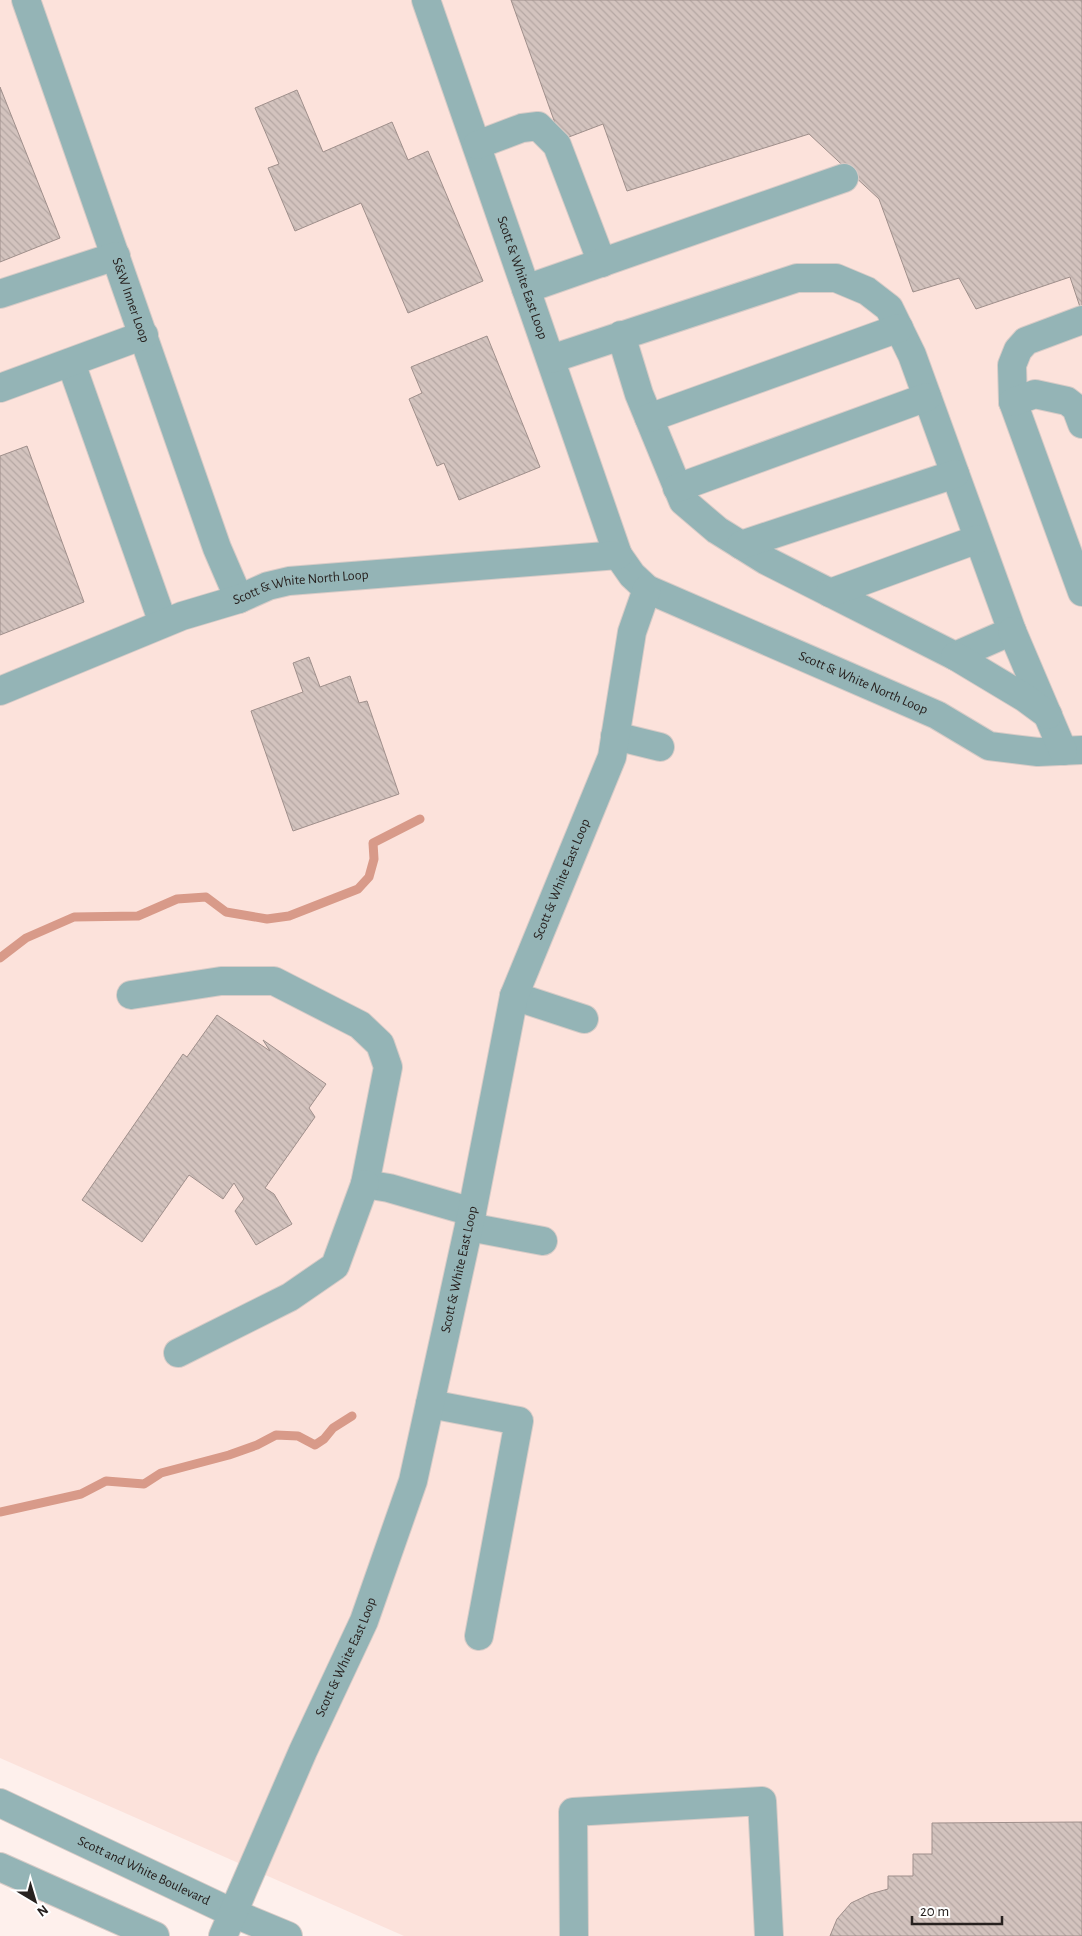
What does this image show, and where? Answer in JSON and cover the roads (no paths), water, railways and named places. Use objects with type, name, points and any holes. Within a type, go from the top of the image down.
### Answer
[{"type":"street","name":"S&W Inner Loop","points":[[26,0],[217,548],[239,599]]},
{"type":"street","name":"Scott & White East Loop","points":[[229,1925],[304,1751],[364,1621],[413,1480],[471,1219],[514,996],[612,757],[632,632],[647,589],[632,576],[618,555],[426,0]]},
{"type":"street","points":[[477,145],[522,128],[538,126],[557,145],[602,263]]},
{"type":"street","points":[[526,289],[844,178]]},
{"type":"street","points":[[0,294],[116,256]]},
{"type":"street","points":[[551,359],[621,335],[666,323],[797,278],[836,278],[867,292],[889,308],[927,397],[1012,631],[1048,715],[1073,750]]},
{"type":"street","points":[[1082,320],[1026,341],[1018,350],[1012,365],[1013,402],[1082,592]]},
{"type":"street","points":[[649,418],[899,328]]},
{"type":"street","points":[[0,388],[144,335]]},
{"type":"street","points":[[621,335],[639,394],[683,501],[717,530],[740,545],[955,656],[1025,698],[1048,715]]},
{"type":"street","points":[[71,363],[163,623]]},
{"type":"street","points":[[1013,402],[1035,394],[1067,401],[1076,408],[1082,424]]},
{"type":"street","points":[[677,488],[927,397]]},
{"type":"street","points":[[740,545],[955,474]]},
{"type":"street","points":[[830,593],[978,539]]},
{"type":"street","name":"Scott & White North Loop","points":[[0,691],[163,623],[239,599],[268,586],[288,581],[618,555]]},
{"type":"street","name":"Scott & White North Loop","points":[[647,589],[937,715],[989,746],[1038,752],[1073,750]]},
{"type":"street","points":[[955,656],[1012,631]]},
{"type":"street","points":[[616,736],[660,747]]},
{"type":"street","points":[[131,995],[221,980],[274,981],[360,1025],[380,1044],[388,1067],[366,1184],[335,1266],[290,1297],[225,1331],[178,1352]]},
{"type":"street","points":[[514,996],[584,1020]]},
{"type":"street","points":[[366,1184],[543,1241]]},
{"type":"street","points":[[430,1404],[519,1422],[479,1636]]},
{"type":"street","points":[[574,1936],[573,1812],[762,1801],[769,1936]]},
{"type":"street","name":"Scott and White Boulevard","points":[[0,1803],[229,1925],[288,1936]]},
{"type":"street","points":[[0,1867],[155,1936]]},
{"type":"waterway","points":[[0,958],[26,938],[74,917],[138,916],[177,899],[206,897],[226,912],[267,919],[289,916],[358,889],[369,877],[374,859],[373,843],[420,819]]},
{"type":"waterway","points":[[0,1512],[81,1494],[106,1481],[144,1484],[161,1473],[229,1455],[257,1445],[276,1435],[298,1436],[315,1445],[324,1439],[333,1428],[352,1416]]}]
